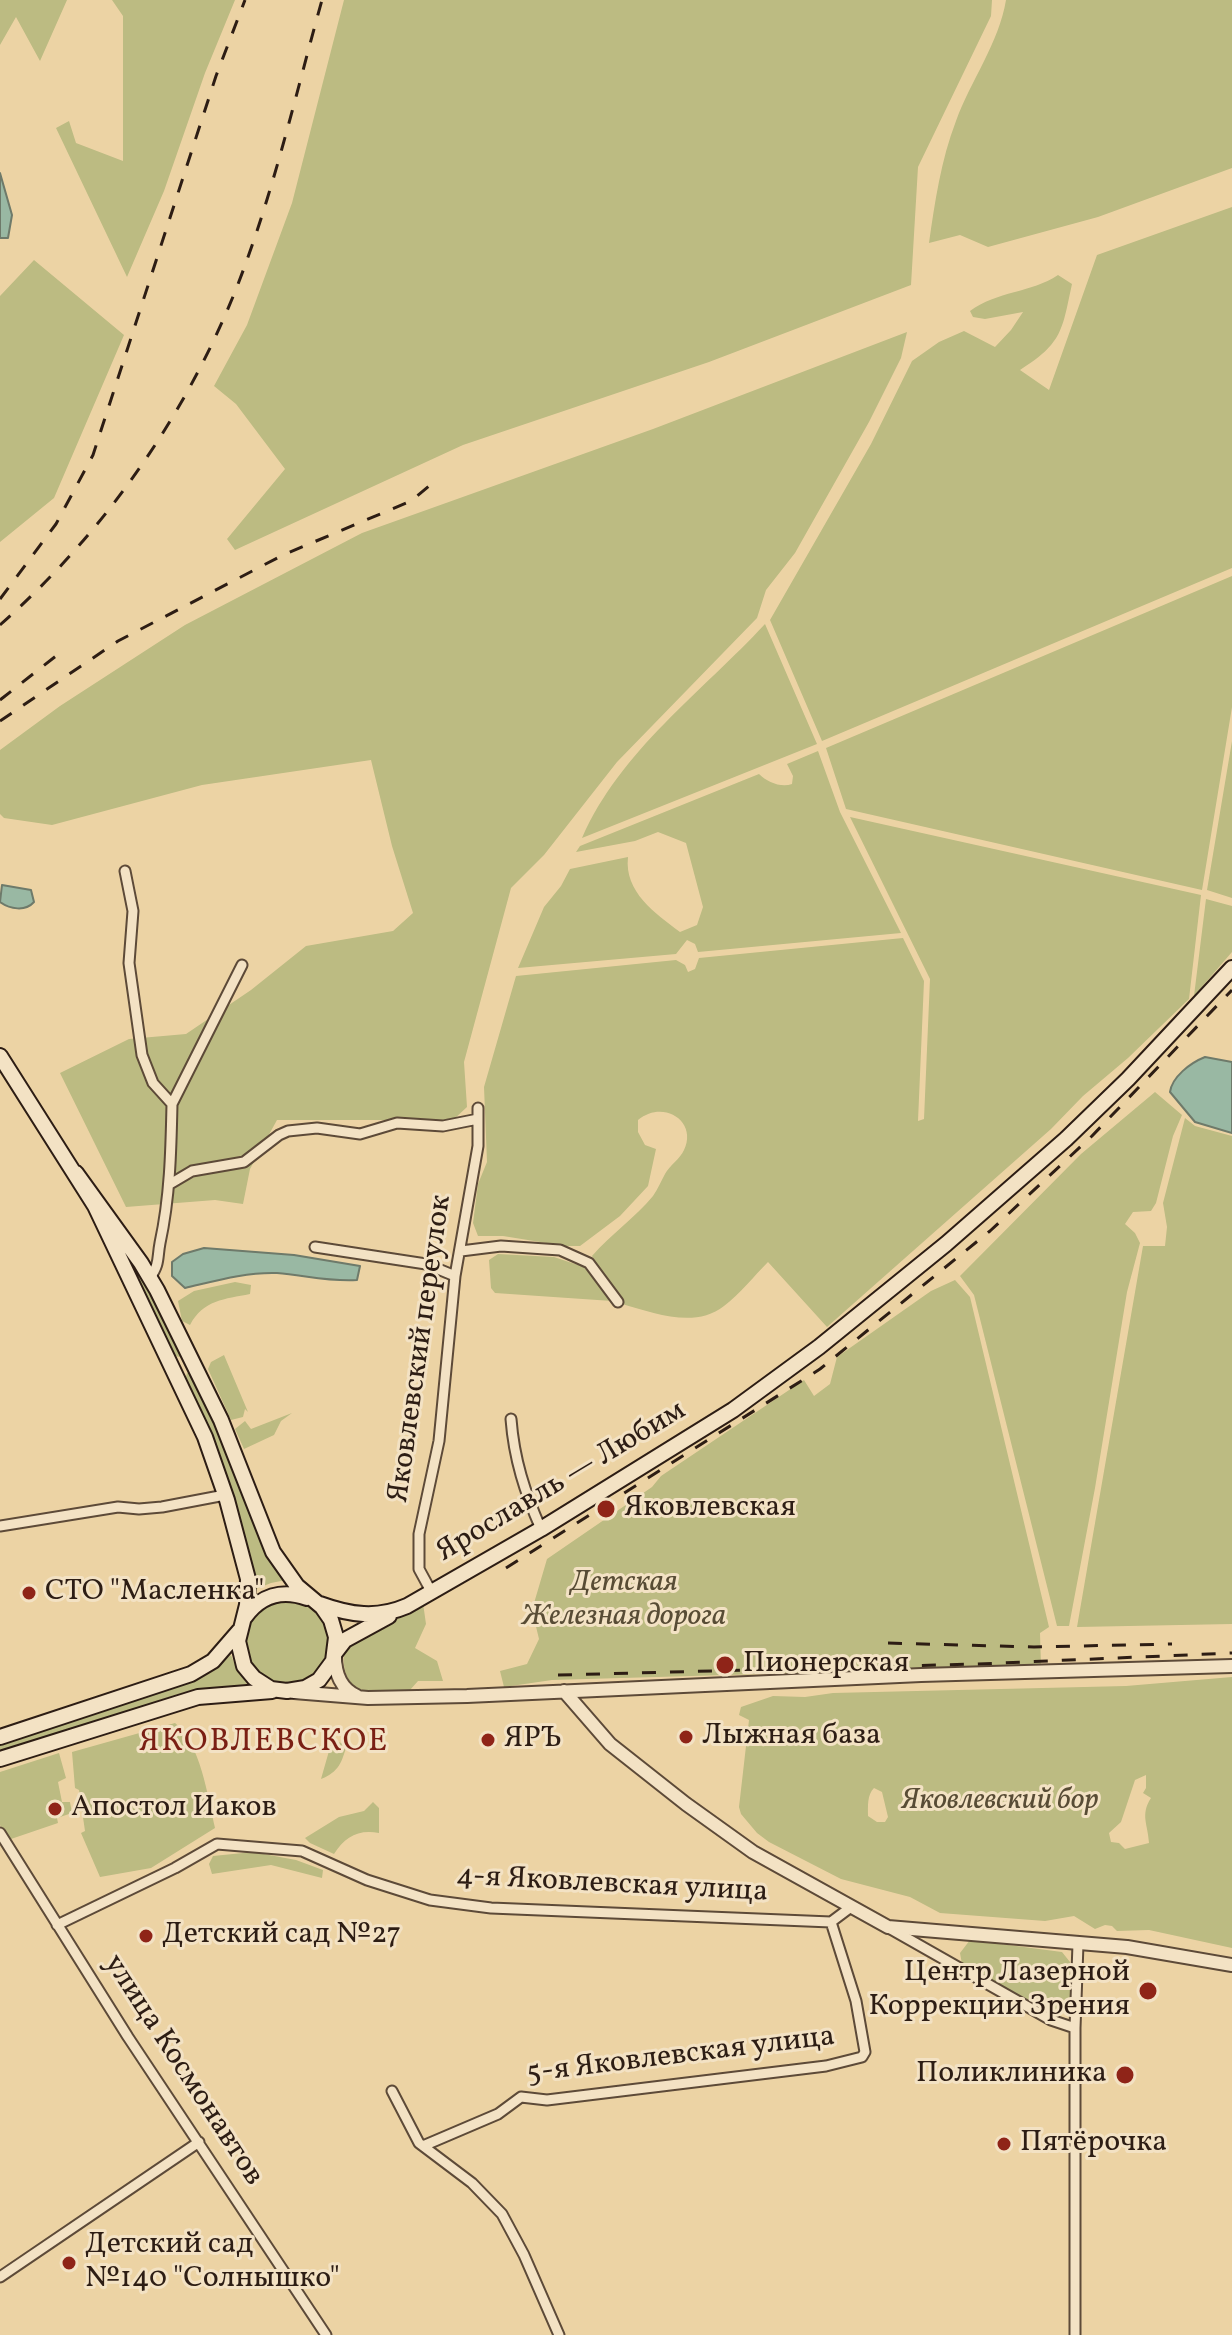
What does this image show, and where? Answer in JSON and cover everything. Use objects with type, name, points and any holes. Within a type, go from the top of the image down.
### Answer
[{"type":"main road","name":"Ярославль — Любим","points":[[314,1601],[363,1615],[388,1613],[407,1606],[541,1529],[733,1410],[819,1347],[946,1244],[1066,1139],[1128,1079],[1232,968]]},
{"type":"main road","points":[[0,1056],[76,1173],[150,1278],[215,1408],[273,1552],[291,1579],[327,1614],[335,1629],[335,1654]]},
{"type":"main road","points":[[76,1173],[104,1223],[175,1369],[205,1437],[225,1495],[248,1579],[248,1599],[239,1650],[244,1666],[262,1685],[283,1691]]},
{"type":"main road","points":[[0,1737],[191,1674],[219,1655],[258,1603],[274,1595],[293,1594],[314,1601]]},
{"type":"main road","points":[[0,1759],[198,1697],[305,1688],[319,1680],[345,1640],[407,1606]]},
{"type":"street","points":[[125,871],[133,911],[129,963],[142,1055],[153,1083],[172,1104]]},
{"type":"street","points":[[150,1278],[160,1263],[159,1251],[170,1184],[172,1104],[242,965]]},
{"type":"street","name":"Яковлевский переулок","points":[[170,1184],[192,1171],[244,1162],[288,1131],[317,1128],[360,1134],[397,1123],[443,1126],[478,1114],[478,1146],[455,1276],[439,1441],[419,1534],[419,1569],[432,1593]]},
{"type":"street","points":[[461,1251],[501,1246],[560,1250],[589,1263],[618,1302]]},
{"type":"street","points":[[315,1247],[426,1264],[455,1276]]},
{"type":"street","points":[[511,1419],[516,1463],[541,1529]]},
{"type":"street","points":[[0,1526],[118,1507],[162,1507],[225,1495]]},
{"type":"street","points":[[335,1654],[336,1669],[343,1685],[354,1695],[368,1698]]},
{"type":"street","points":[[283,1691],[368,1698],[1232,1666]]},
{"type":"street","points":[[564,1691],[610,1744],[753,1852],[1051,2020],[1075,2028]]},
{"type":"street","name":"улица Космонавтов","points":[[0,1833],[128,2037],[326,2335]]},
{"type":"street","name":"4-я Яковлевская улица","points":[[57,1925],[175,1868],[217,1844],[302,1851],[367,1880],[430,1900],[491,1908],[831,1922]]},
{"type":"street","points":[[831,1922],[851,1907]]},
{"type":"street","name":"5-я Яковлевская улица","points":[[423,2146],[498,2114],[521,2097],[547,2100],[826,2066],[862,2057],[865,2052],[856,2001],[831,1922]]},
{"type":"street","points":[[888,1927],[1127,1947],[1232,1965]]},
{"type":"street","points":[[1075,2335],[1078,1944]]},
{"type":"street","points":[[392,2091],[419,2143],[472,2183],[502,2214],[524,2255],[559,2335]]},
{"type":"street","points":[[0,2277],[199,2142]]},
{"type":"green space","points":[[0,0],[67,0],[40,61],[16,17],[0,45]]},
{"type":"green space","points":[[112,0],[235,0],[205,73],[164,191],[127,277],[56,128],[69,121],[76,143],[123,161],[123,16]]},
{"type":"green space","points":[[344,0],[992,0],[991,16],[918,167],[911,285],[709,362],[463,445],[235,550],[227,539],[285,469],[236,404],[214,386],[247,325],[292,203]]},
{"type":"green space","points":[[1006,0],[1232,0],[1232,168],[1098,217],[988,247],[960,235],[929,243],[946,151],[962,106],[997,31]]},
{"type":"green space","points":[[1232,207],[1232,568],[822,741],[770,620],[871,444],[912,361],[939,342],[964,331],[995,347],[1023,312],[985,319],[973,317],[970,311],[991,299],[1058,275],[1072,284],[1058,334],[1045,352],[1020,370],[1049,390],[1097,255]]},
{"type":"green space","points":[[34,260],[124,335],[54,498],[0,542],[0,296]]},
{"type":"green space","points":[[907,332],[901,358],[869,422],[795,553],[766,590],[757,618],[617,762],[544,855],[511,888],[464,1062],[467,1107],[453,1120],[277,1120],[250,1169],[243,1204],[215,1200],[126,1207],[60,1073],[129,1039],[186,1034],[251,990],[306,946],[393,931],[413,913],[392,846],[371,760],[202,785],[52,825],[4,818],[0,814],[0,750],[60,706],[185,625],[362,533],[653,429]]},
{"type":"green space","points":[[1232,576],[1232,707],[1202,890],[846,809],[826,748]]},
{"type":"green space","points":[[765,624],[817,744],[582,838],[598,807],[640,750]]},
{"type":"green space","points":[[1232,741],[1232,898],[1207,890]]},
{"type":"green space","points":[[818,751],[840,812],[901,933],[698,952],[695,944],[687,940],[676,954],[518,968],[544,907],[570,869],[628,857],[631,881],[652,909],[680,932],[697,925],[703,907],[686,843],[658,832],[635,841],[576,852],[580,846],[759,774],[774,784],[792,784],[793,776],[787,764]]},
{"type":"green space","points":[[850,817],[1201,895],[1189,999],[1051,1129],[827,1327],[768,1262],[724,1306],[700,1317],[674,1317],[622,1304],[592,1256],[653,1196],[684,1150],[686,1130],[676,1116],[667,1113],[648,1114],[638,1120],[638,1132],[645,1145],[656,1149],[648,1186],[620,1216],[580,1246],[503,1236],[478,1236],[473,1223],[478,1184],[487,1162],[484,1087],[516,976],[676,960],[685,965],[688,972],[695,969],[699,958],[903,938],[924,981],[918,1121],[924,1119],[930,979]]},
{"type":"green space","points":[[1206,899],[1232,906],[1232,952],[1194,996]]},
{"type":"green space","points":[[1155,1092],[1182,1115],[1173,1136],[1156,1203],[1151,1211],[1133,1212],[1125,1224],[1140,1243],[1127,1292],[1069,1626],[1057,1626],[974,1295],[960,1276],[1081,1154]]},
{"type":"green space","points":[[1185,1118],[1195,1126],[1232,1136],[1232,1624],[1077,1627],[1143,1246],[1165,1246],[1167,1227],[1163,1203]]},
{"type":"green space","points":[[498,1254],[554,1257],[587,1268],[612,1301],[495,1293],[491,1288],[489,1260]]},
{"type":"green space","points":[[132,1259],[183,1354],[181,1357],[174,1356],[128,1261]]},
{"type":"green space","name":"Детская Железная дорога","points":[[955,1280],[970,1297],[1049,1627],[1040,1633],[1041,1666],[552,1680],[504,1687],[500,1671],[527,1664],[539,1639],[532,1610],[547,1559],[652,1487],[661,1476],[804,1380],[814,1396],[830,1384],[837,1357],[931,1291]]},
{"type":"green space","points":[[235,1282],[251,1285],[250,1294],[223,1299],[208,1306],[190,1325],[182,1321],[178,1301],[194,1291]]},
{"type":"green space","points":[[224,1355],[248,1412],[245,1409],[243,1417],[231,1420],[208,1369],[211,1362]]},
{"type":"green space","points":[[187,1373],[193,1373],[286,1580],[256,1589],[236,1509],[185,1380]]},
{"type":"green space","points":[[292,1413],[281,1421],[274,1435],[244,1449],[235,1429],[245,1421],[251,1429]]},
{"type":"green space","points":[[279,1601],[295,1601],[310,1608],[321,1619],[328,1642],[325,1658],[316,1671],[295,1683],[279,1683],[264,1676],[253,1665],[246,1650],[246,1634],[253,1619],[264,1608]]},
{"type":"green space","points":[[423,1603],[426,1624],[415,1648],[437,1661],[443,1681],[418,1681],[410,1690],[392,1692],[357,1688],[345,1671],[346,1648]]},
{"type":"green space","points":[[231,1655],[247,1684],[185,1692],[0,1752],[0,1745],[194,1681],[211,1672]]},
{"type":"green space","name":"Яковлевский бор","points":[[1232,1677],[1232,1948],[1149,1930],[1117,1931],[1105,1925],[1095,1929],[1074,1916],[1045,1921],[940,1913],[910,1897],[841,1879],[769,1842],[741,1814],[739,1807],[749,1720],[739,1715],[741,1707],[773,1696],[1126,1686]],"holes":[[[1146,1775],[1143,1793],[1151,1798],[1145,1815],[1149,1843],[1125,1849],[1119,1843],[1111,1842],[1109,1833],[1121,1822],[1135,1780]],[[874,1788],[882,1792],[888,1817],[885,1822],[877,1822],[868,1816],[869,1797]]]},
{"type":"green space","points":[[175,1723],[184,1732],[197,1756],[215,1828],[151,1868],[100,1877],[81,1833],[85,1831],[79,1790],[75,1788],[72,1752]]},
{"type":"green space","points":[[331,1744],[347,1744],[341,1761],[336,1770],[321,1779]]},
{"type":"green space","points":[[59,1753],[66,1778],[58,1782],[62,1802],[70,1802],[72,1813],[57,1818],[58,1823],[11,1839],[6,1837],[0,1825],[0,1772]]},
{"type":"green space","points":[[373,1802],[379,1808],[379,1833],[365,1832],[353,1836],[334,1854],[305,1838],[339,1817],[364,1811]]},
{"type":"green space","points":[[253,1852],[296,1860],[323,1870],[322,1878],[271,1865],[212,1874],[209,1864],[213,1856]]},
{"type":"green space","points":[[970,1940],[1062,1952],[1070,1962],[1070,2009],[1056,2015],[962,1964],[960,1953]]},
{"type":"shaded area","points":[[0,173],[12,215],[8,238],[0,238]]},
{"type":"shaded area","points":[[2,885],[31,890],[34,902],[22,908],[13,908],[0,902]]},
{"type":"shaded area","points":[[1205,1057],[1232,1062],[1232,1133],[1195,1122],[1170,1092],[1183,1071]]},
{"type":"shaded area","points":[[204,1248],[294,1255],[360,1266],[357,1280],[265,1273],[185,1288],[172,1276],[172,1262],[183,1254]]},
{"type":"railway","points":[[0,599],[56,524],[93,455],[216,76],[245,0]]},
{"type":"railway","points":[[0,625],[41,587],[114,502],[147,457],[204,360],[228,309],[259,225],[322,0]]},
{"type":"railway","points":[[0,721],[118,641],[283,555],[411,501],[434,482]]},
{"type":"railway","points":[[0,700],[61,652]]},
{"type":"railway","points":[[506,1568],[820,1369],[990,1231],[1092,1136],[1232,990]]},
{"type":"railway","points":[[888,1643],[1034,1647],[1172,1644]]},
{"type":"railway","points":[[558,1675],[978,1664],[1232,1653]]},
{"type":"place","name":"Яковлевская","points":[[606,1509]]},
{"type":"place","name":"СТО \"Масленка\"","points":[[29,1593]]},
{"type":"place","name":"Пионерская","points":[[725,1665]]},
{"type":"place","name":"Лыжная база","points":[[686,1737]]},
{"type":"place","name":"ЯРЪ","points":[[488,1740]]},
{"type":"place","name":"Апостол Иаков","points":[[55,1809]]},
{"type":"place","name":"Детский сад №27","points":[[146,1936]]},
{"type":"place","name":"Центр Лазерной Коррекции Зрения","points":[[1148,1991]]},
{"type":"place","name":"Поликлиника","points":[[1125,2075]]},
{"type":"place","name":"Пятёрочка","points":[[1004,2144]]},
{"type":"place","name":"Детский сад №140 \"Солнышко\"","points":[[69,2263]]},
{"type":"district","name":"ЯКОВЛЕВСКОЕ","points":[[264,1744]]}]
